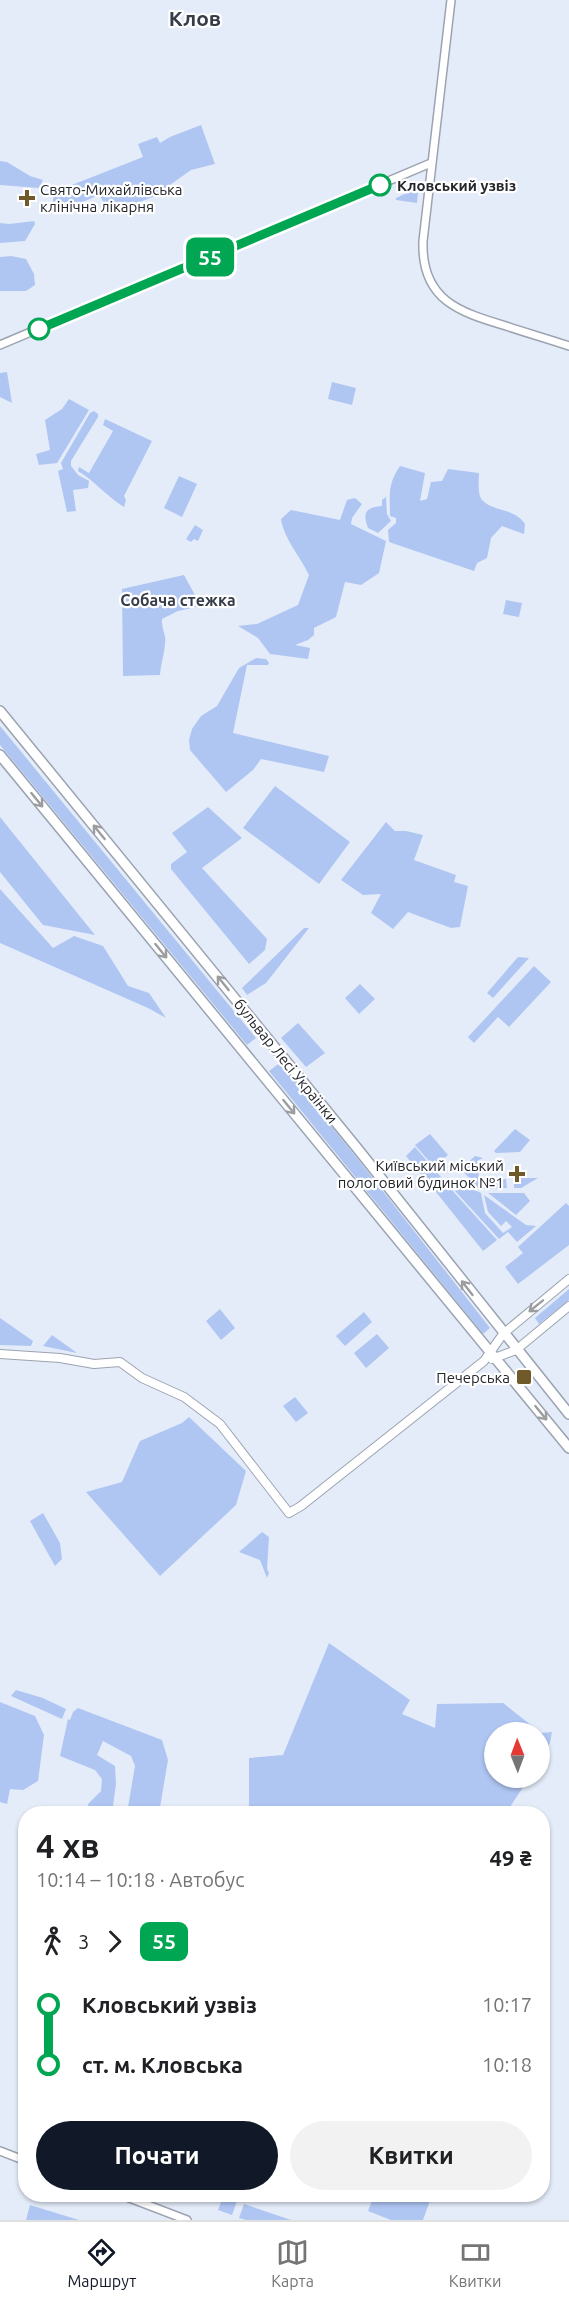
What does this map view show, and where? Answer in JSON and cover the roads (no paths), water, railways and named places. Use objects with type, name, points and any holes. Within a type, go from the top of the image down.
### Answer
[{"type":"main road","name":"бульвар Лесі Українки","points":[[0,711],[357,1148],[569,1414]]},
{"type":"main road","name":"бульвар Лесі Українки","points":[[0,755],[569,1448]]},
{"type":"main road","points":[[0,1354],[60,1358],[94,1364],[120,1362],[142,1378],[184,1397],[220,1424],[289,1513],[396,1433],[484,1361],[503,1334],[569,1279]]},
{"type":"main road","points":[[484,1361],[516,1350],[569,1306]]},
{"type":"main road","points":[[558,1435],[569,1438]]},
{"type":"street","points":[[451,0],[431,163],[423,252],[426,270],[435,288],[448,303],[469,315],[569,346]]},
{"type":"street","points":[[0,345],[431,163]]},
{"type":"street","points":[[0,2151],[18,2158]]},
{"type":"street","points":[[140,2202],[187,2220]]},
{"type":"place","name":"Кловський узвіз","points":[[380,185]]},
{"type":"place","name":"Свято-Михайлівська клінічна лікарня","points":[[27,198]]},
{"type":"place","name":"Київський міський пологовий будинок №1","points":[[517,1174]]},
{"type":"place","name":"Печерська","points":[[524,1377]]},
{"type":"district","name":"Клов","points":[[195,18]]},
{"type":"district","name":"Собача стежка","points":[[178,600]]}]
